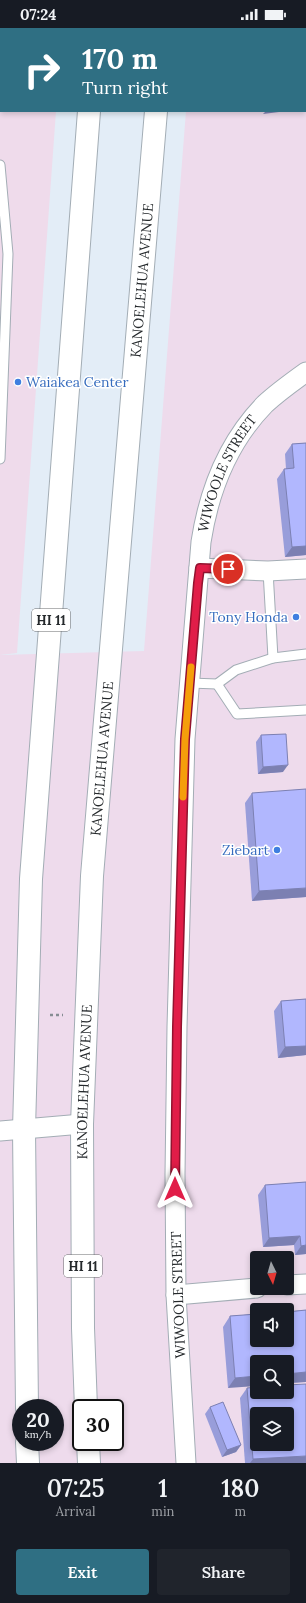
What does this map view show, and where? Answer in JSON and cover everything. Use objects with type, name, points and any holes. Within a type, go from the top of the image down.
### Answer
[{"type":"highway","name":"HI 11","points":[[27,1399],[24,1129],[31,879],[89,112]]},
{"type":"highway","name":"KANOELEHUA AVENUE","points":[[86,1399],[83,1328],[82,1124],[92,876],[156,112]]},
{"type":"highway","points":[[28,1451],[28,1463]]},
{"type":"highway","points":[[88,1451],[89,1463]]},
{"type":"street","name":"WIWOOLE STREET","points":[[186,1463],[176,1295],[175,1174],[177,1027],[185,739],[201,542],[205,516],[212,492],[221,467],[234,444],[249,423],[266,404],[285,387],[306,372]]},
{"type":"street","points":[[200,568],[268,571],[306,569]]},
{"type":"street","points":[[0,1131],[82,1124]]},
{"type":"street","points":[[294,1285],[306,1284]]},
{"type":"street","points":[[176,1295],[250,1289]]},
{"type":"lane","points":[[0,165],[8,254],[0,459]]},
{"type":"lane","points":[[268,571],[272,658]]},
{"type":"lane","points":[[190,684],[217,684],[236,670],[272,658],[306,654]]},
{"type":"lane","points":[[217,684],[237,714],[306,710]]},
{"type":"path","points":[[46,1015],[66,1016]]},
{"type":"shaded area","name":"Waiakea Center","points":[[0,112],[56,112],[17,653],[0,655]]},
{"type":"shaded area","points":[[186,112],[306,112],[306,1463],[0,1463],[0,655],[144,651]]},
{"type":"building","points":[[306,443],[306,546],[292,547],[284,469],[294,468],[292,444]]},
{"type":"building","points":[[286,734],[288,765],[263,767],[261,735]]},
{"type":"building","name":"Ziebart","points":[[306,789],[306,888],[259,891],[252,793]]},
{"type":"building","points":[[306,999],[306,1046],[285,1047],[281,1001]]},
{"type":"building","points":[[306,1182],[306,1245],[301,1246],[300,1236],[269,1238],[265,1185]]},
{"type":"building","points":[[306,1310],[306,1372],[294,1373],[294,1355],[250,1355],[250,1377],[235,1378],[230,1316],[250,1315],[250,1347],[294,1347],[294,1311]]},
{"type":"building","points":[[306,1384],[306,1456],[253,1459],[252,1451],[294,1451],[294,1407],[250,1407],[250,1424],[247,1388],[250,1388],[250,1399],[294,1399],[294,1385]]},
{"type":"building","points":[[223,1402],[241,1445],[227,1450],[210,1407]]},
{"type":"slow traffic","points":[[183,797],[185,739],[191,667]]},
{"type":"place","name":"Waiakea Center","points":[[18,382]]},
{"type":"place","name":"Tony Honda","points":[[296,617]]},
{"type":"place","name":"Ziebart","points":[[277,850]]},
{"type":"route","points":[[175,1189],[177,1027],[185,739],[198,583],[200,568],[228,569]]}]
